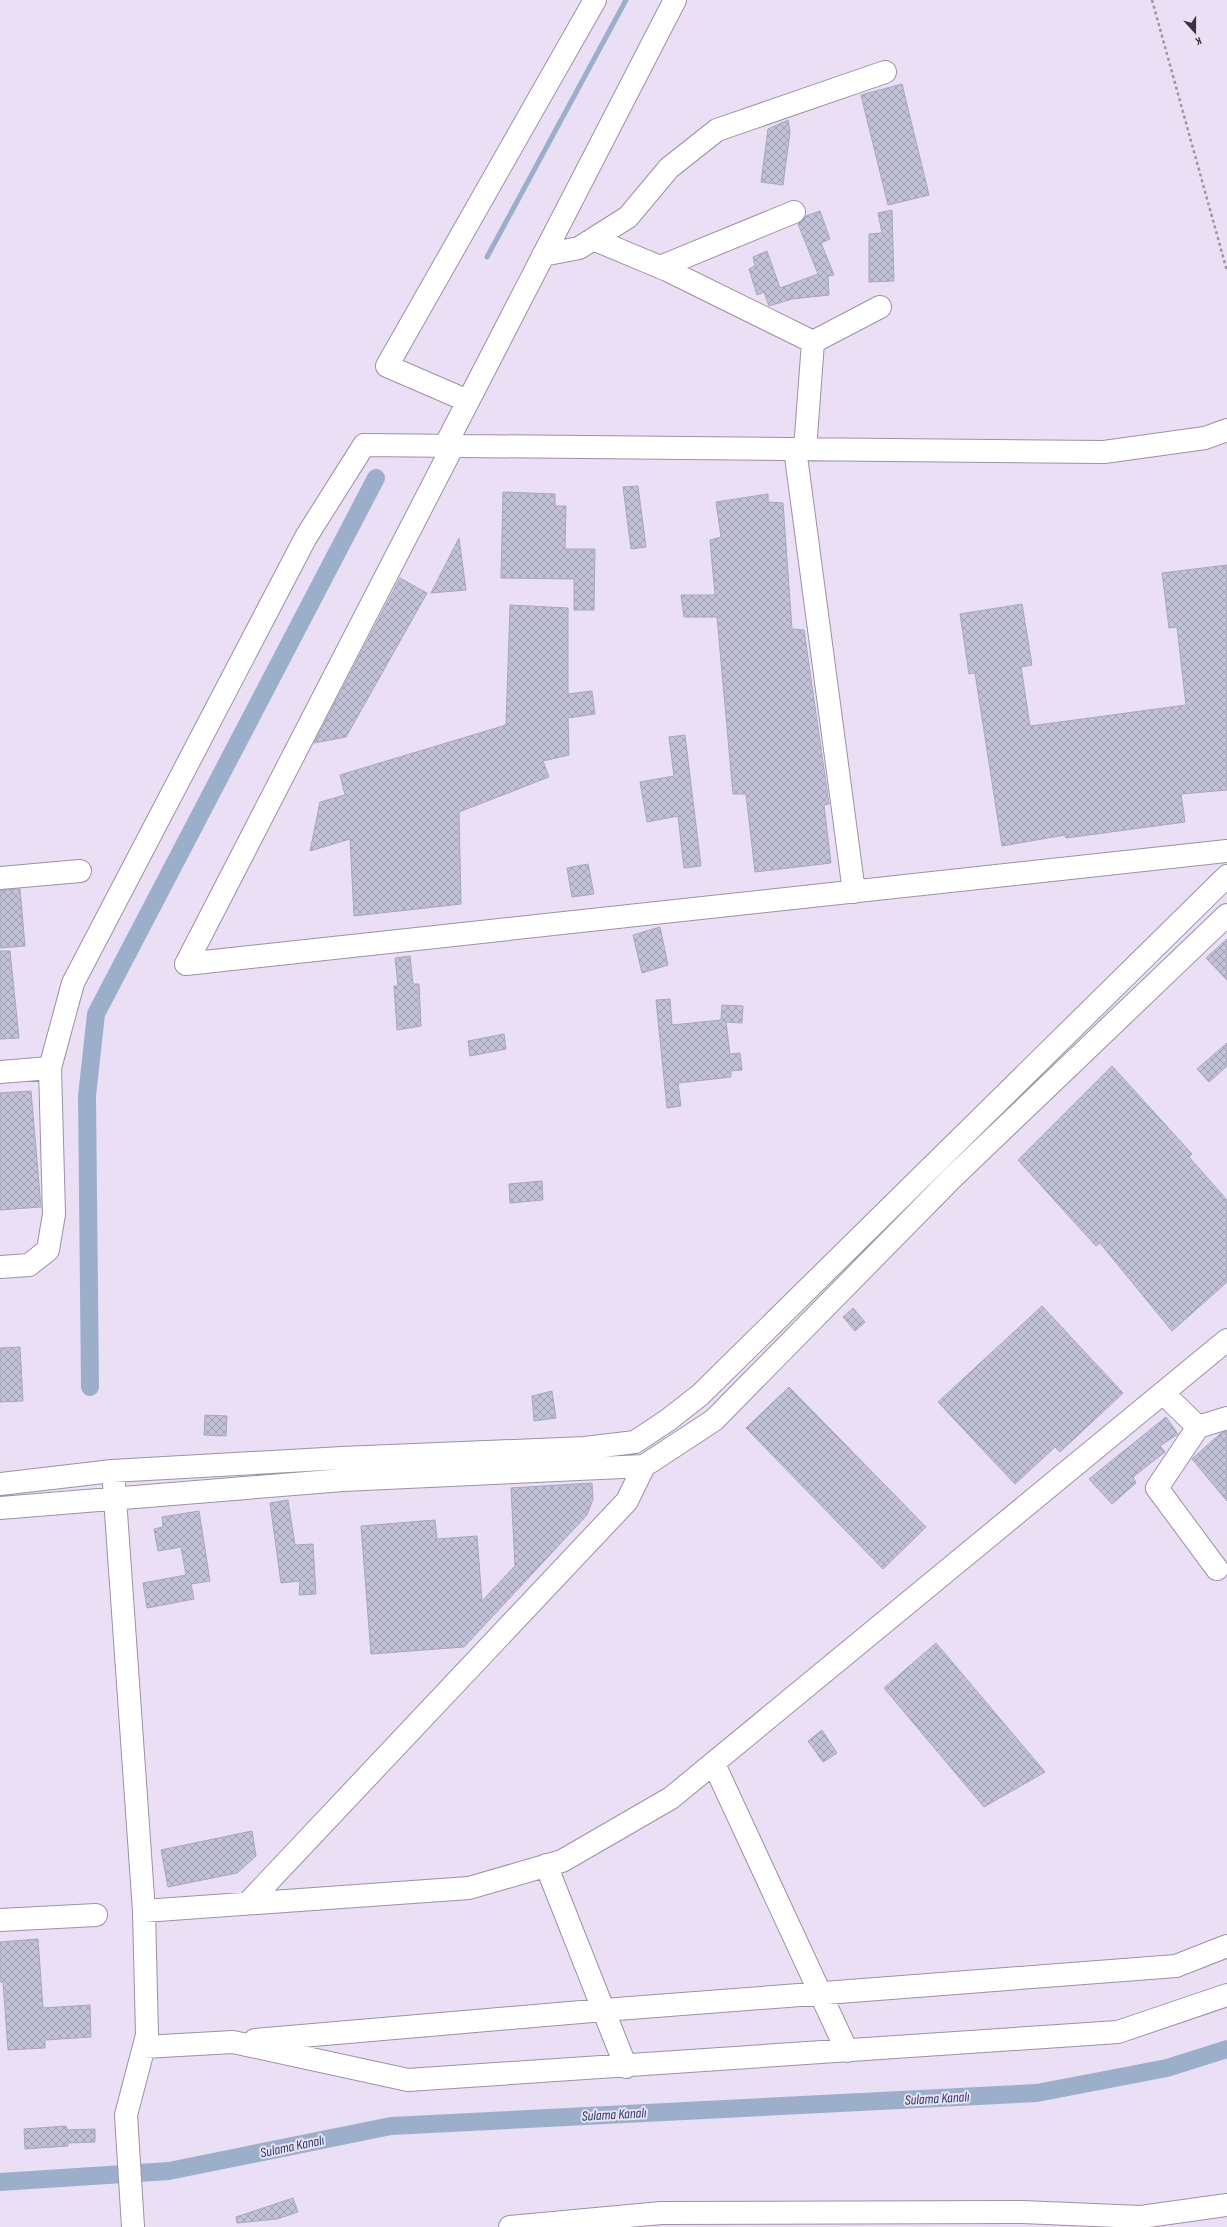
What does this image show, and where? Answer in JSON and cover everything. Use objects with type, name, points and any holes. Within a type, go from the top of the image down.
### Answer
[{"type":"street","points":[[468,401],[387,366],[595,0]]},
{"type":"street","points":[[675,0],[468,401],[449,446],[186,964],[1227,851]]},
{"type":"street","points":[[543,255],[579,248],[628,217],[669,168],[717,130],[885,72]]},
{"type":"street","points":[[660,267],[794,212]]},
{"type":"street","points":[[593,238],[660,267],[813,342]]},
{"type":"street","points":[[813,342],[880,307]]},
{"type":"street","points":[[813,342],[800,450],[854,892]]},
{"type":"street","points":[[0,1267],[29,1265],[48,1250],[54,1214],[50,1068],[73,983],[306,537],[364,445],[1104,452],[1206,438],[1227,430]]},
{"type":"street","points":[[0,878],[80,871]]},
{"type":"street","points":[[0,1484],[112,1471],[342,1458],[585,1448],[635,1442],[668,1420],[700,1395],[1227,876]]},
{"type":"street","points":[[0,1508],[343,1480],[644,1466],[714,1420],[952,1178],[1227,915]]},
{"type":"street","points":[[0,1072],[50,1068]]},
{"type":"street","points":[[144,1911],[469,1888],[562,1861],[671,1798],[1164,1394],[1227,1340]]},
{"type":"street","points":[[1164,1394],[1198,1427]]},
{"type":"street","points":[[1217,1569],[1157,1488],[1198,1427],[1227,1418]]},
{"type":"street","points":[[248,1903],[627,1501],[644,1466]]},
{"type":"street","points":[[112,1471],[116,1498],[144,1911],[147,2035],[126,2115],[132,2217]]},
{"type":"street","points":[[714,1764],[847,2051]]},
{"type":"street","points":[[546,1866],[626,2067]]},
{"type":"street","points":[[0,1920],[96,1915]]},
{"type":"street","points":[[144,2047],[233,2042],[604,2010],[1176,1966],[1227,1946]]},
{"type":"street","points":[[233,2042],[408,2080],[626,2067],[1118,2032],[1227,1995]]},
{"type":"street","points":[[510,2227],[661,2213],[1022,2212],[1141,2217],[1200,2211],[1227,2205]]},
{"type":"street","points":[[1180,2227],[1200,2211]]},
{"type":"path","points":[[1152,0],[1227,271]]},
{"type":"building","points":[[902,84],[929,195],[888,205],[861,95]]},
{"type":"building","points":[[788,120],[790,132],[783,185],[761,182],[768,129]]},
{"type":"building","points":[[892,210],[894,281],[869,282],[869,234],[882,233],[878,213]]},
{"type":"building","points":[[820,211],[830,239],[821,243],[834,275],[828,276],[829,295],[792,299],[769,306],[764,292],[757,295],[749,269],[755,266],[753,257],[767,251],[780,288],[818,274],[798,224],[806,216]]},
{"type":"building","points":[[638,486],[646,547],[631,549],[623,487]]},
{"type":"building","points":[[503,492],[555,494],[555,506],[566,506],[565,549],[595,549],[594,610],[574,610],[574,579],[501,578]]},
{"type":"building","points":[[768,494],[768,502],[783,503],[792,629],[804,630],[829,804],[824,805],[831,863],[755,872],[746,794],[733,794],[717,617],[684,617],[681,595],[715,595],[710,540],[721,537],[716,502]]},
{"type":"building","points":[[459,538],[466,590],[431,593]]},
{"type":"building","points":[[1227,565],[1227,790],[1181,794],[1185,822],[1066,838],[1065,835],[1002,846],[975,673],[969,674],[960,614],[1022,604],[1032,665],[1021,667],[1030,726],[1186,705],[1177,627],[1169,628],[1162,573]]},
{"type":"building","points":[[400,578],[427,593],[346,737],[314,743]]},
{"type":"building","points":[[510,605],[568,608],[568,694],[592,691],[595,714],[568,718],[569,755],[543,761],[549,777],[459,812],[461,904],[354,916],[350,839],[310,851],[320,802],[345,795],[340,775],[506,725]]},
{"type":"building","points":[[685,735],[701,866],[684,868],[678,816],[647,822],[640,782],[674,776],[669,737]]},
{"type":"building","points":[[588,864],[594,894],[572,897],[567,868]]},
{"type":"building","points":[[20,889],[25,946],[0,948],[0,890]]},
{"type":"building","points":[[660,927],[668,965],[642,973],[633,935]]},
{"type":"building","points":[[1227,939],[1227,980],[1206,958]]},
{"type":"building","points":[[0,951],[10,951],[19,1038],[0,1039]]},
{"type":"building","points":[[410,956],[413,984],[419,984],[421,1026],[397,1030],[394,986],[398,986],[395,958]]},
{"type":"building","points":[[670,999],[672,1025],[721,1020],[722,1005],[743,1006],[742,1023],[726,1022],[730,1054],[740,1053],[742,1070],[731,1071],[731,1077],[678,1083],[681,1106],[667,1108],[656,1000]]},
{"type":"building","points":[[504,1034],[506,1049],[470,1056],[468,1041]]},
{"type":"building","points":[[1227,1043],[1227,1066],[1209,1082],[1197,1069]]},
{"type":"building","points":[[1112,1066],[1192,1154],[1189,1157],[1227,1200],[1227,1282],[1172,1331],[1100,1243],[1096,1246],[1018,1160]]},
{"type":"building","points":[[31,1091],[41,1207],[0,1210],[0,1093]]},
{"type":"building","points":[[542,1181],[543,1200],[510,1203],[509,1184]]},
{"type":"building","points":[[1042,1306],[1123,1393],[1060,1452],[1055,1447],[1015,1484],[938,1402]]},
{"type":"building","points":[[853,1308],[865,1322],[855,1331],[843,1317]]},
{"type":"building","points":[[20,1347],[23,1401],[0,1402],[0,1348]]},
{"type":"building","points":[[789,1387],[926,1527],[883,1569],[746,1428]]},
{"type":"building","points":[[552,1391],[556,1418],[534,1421],[532,1396]]},
{"type":"building","points":[[205,1415],[227,1416],[226,1436],[204,1435]]},
{"type":"building","points":[[1166,1417],[1178,1434],[1160,1446],[1165,1452],[1133,1477],[1136,1483],[1112,1504],[1089,1479]]},
{"type":"building","points":[[1227,1431],[1227,1501],[1192,1459],[1221,1433]]},
{"type":"building","points":[[592,1483],[593,1499],[587,1515],[464,1647],[371,1654],[361,1526],[435,1520],[437,1539],[477,1536],[482,1601],[515,1566],[511,1488]]},
{"type":"building","points":[[288,1500],[295,1545],[313,1544],[316,1594],[299,1595],[300,1581],[281,1583],[270,1503]]},
{"type":"building","points":[[199,1511],[210,1581],[191,1584],[194,1599],[147,1608],[143,1583],[186,1575],[181,1547],[158,1551],[154,1529],[163,1527],[162,1517]]},
{"type":"building","points":[[936,1643],[1045,1772],[984,1807],[884,1688]]},
{"type":"building","points":[[822,1730],[837,1753],[823,1762],[808,1741]]},
{"type":"building","points":[[252,1831],[256,1856],[237,1873],[168,1887],[161,1850]]},
{"type":"building","points":[[38,1939],[43,2008],[90,2005],[91,2037],[45,2040],[45,2048],[8,2050],[3,1982],[0,1982],[0,1942]]},
{"type":"building","points":[[66,2126],[67,2130],[95,2129],[95,2142],[68,2143],[68,2146],[25,2149],[24,2129]]},
{"type":"building","points":[[293,2198],[298,2212],[277,2219],[237,2223],[236,2217]]},
{"type":"waterway","points":[[487,257],[626,0]]},
{"type":"waterway","points":[[90,1387],[87,1096],[96,1014],[376,478]]},
{"type":"waterway","name":"Sulama Kanalı","points":[[0,2182],[169,2171],[391,2126],[1037,2093],[1167,2068],[1227,2049]]}]
